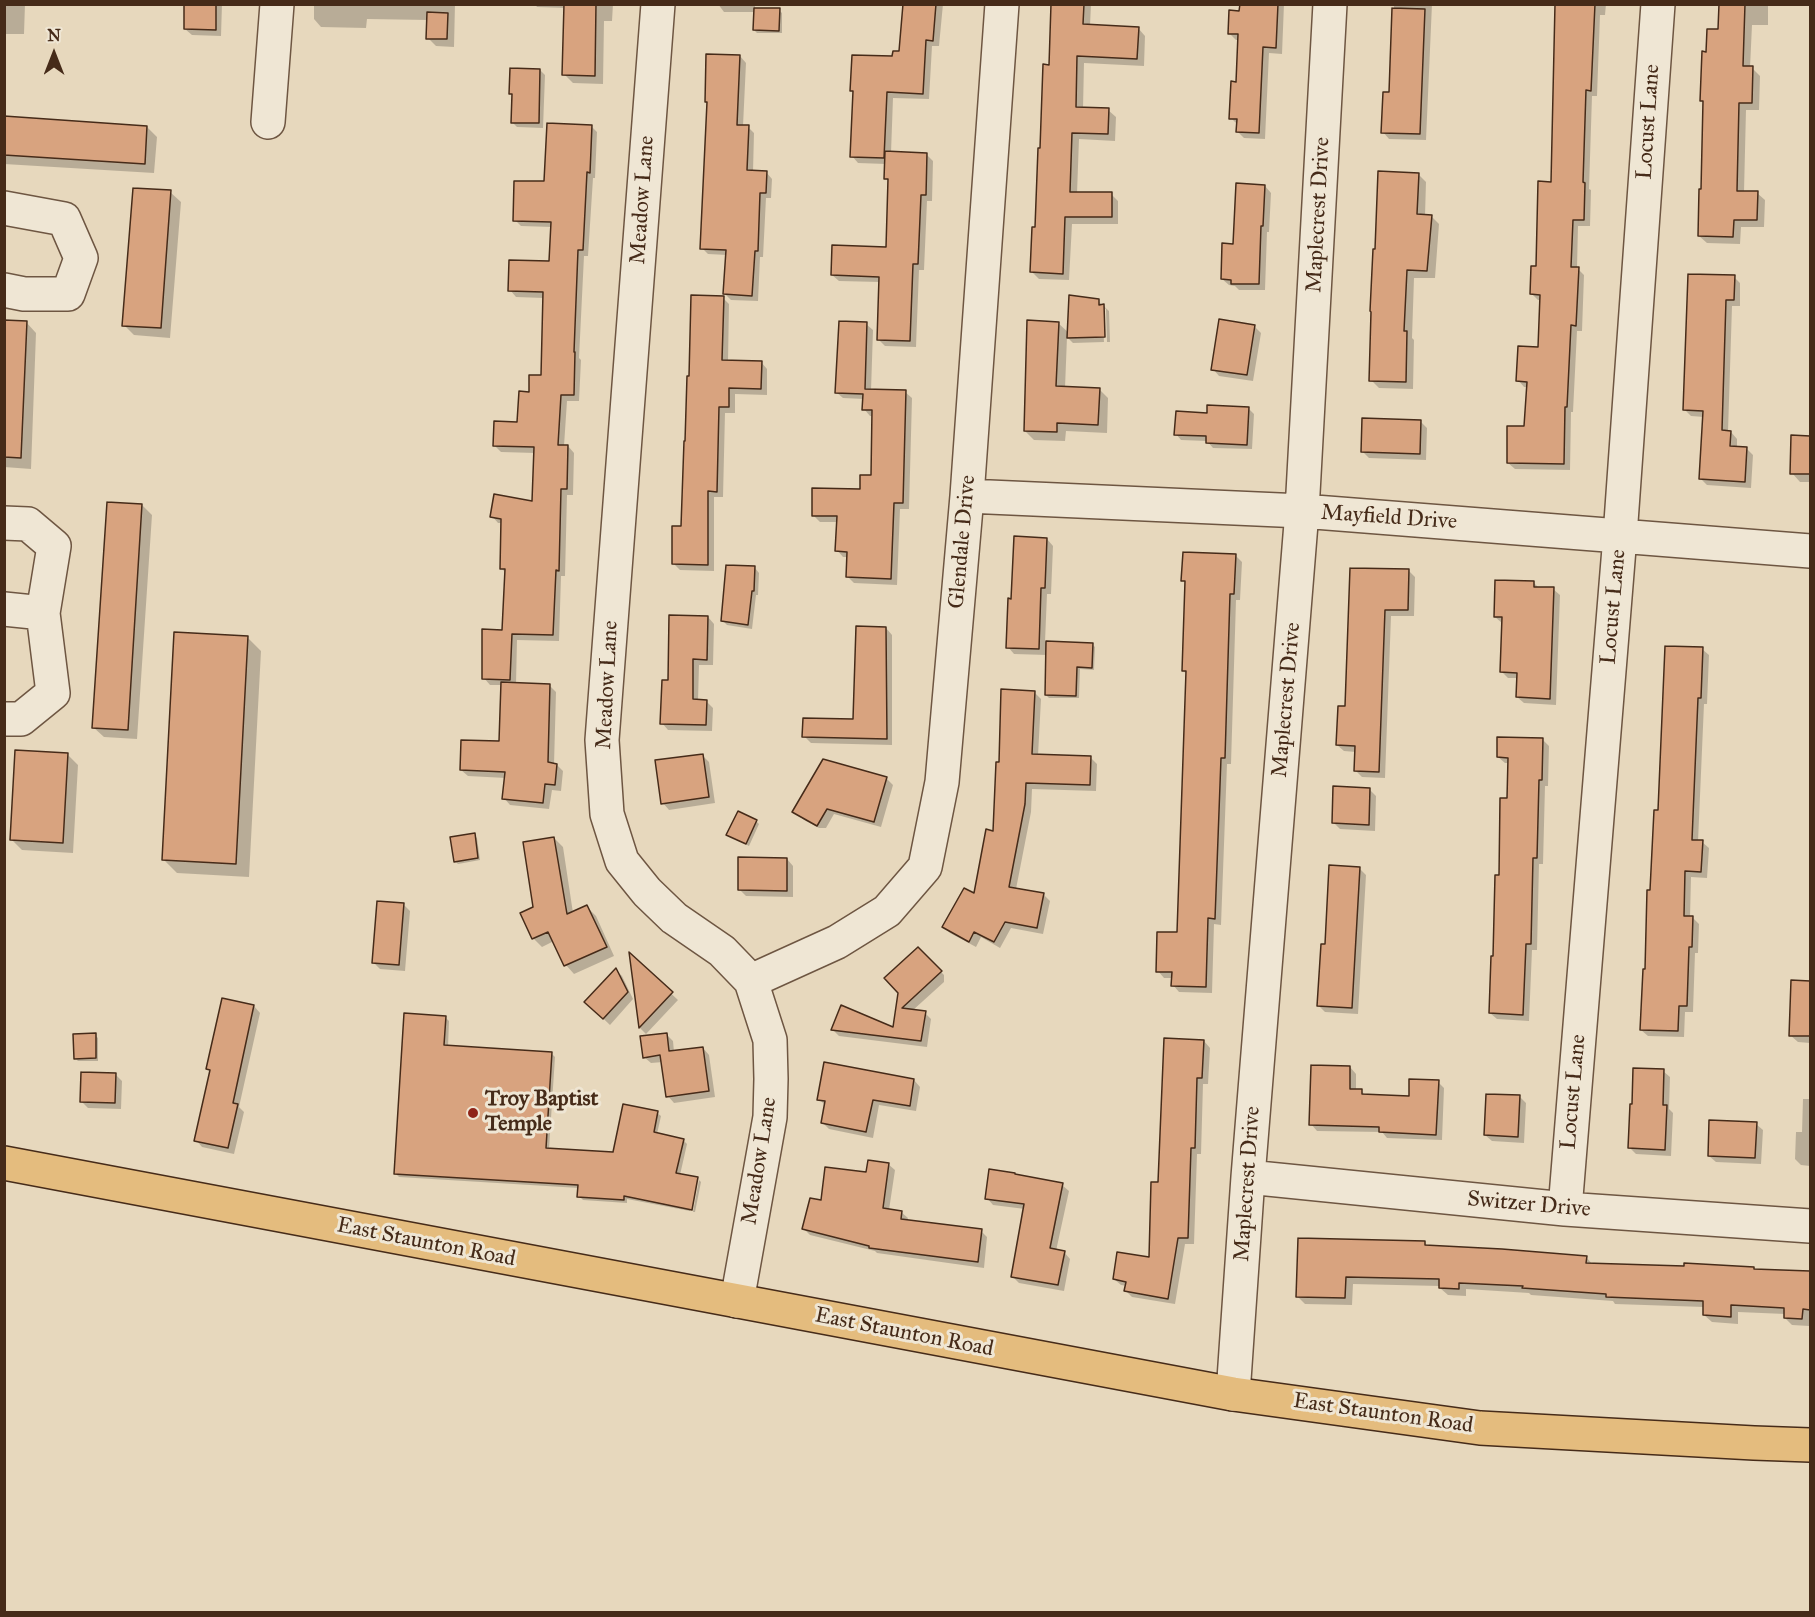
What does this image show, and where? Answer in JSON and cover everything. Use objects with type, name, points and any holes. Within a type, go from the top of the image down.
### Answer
[{"type":"main road","name":"East Staunton Road","points":[[4,1163],[1233,1394],[1479,1428],[1810,1445]]},
{"type":"street","points":[[268,122],[277,4]]},
{"type":"street","name":"Meadow Lane","points":[[658,4],[602,740],[607,814],[622,861],[647,892],[674,918],[722,951],[751,981],[770,1040],[770,1118],[737,1301]]},
{"type":"street","name":"Glendale Drive","points":[[751,981],[837,942],[887,911],[925,867],[942,782],[967,496],[1002,4]]},
{"type":"street","name":"Maplecrest Drive","points":[[1233,1394],[1248,1177],[1302,511],[1330,4]]},
{"type":"street","name":"Locust Lane","points":[[1564,1209],[1620,536],[1658,4]]},
{"type":"street","points":[[4,208],[64,219],[81,258],[68,294],[24,294],[4,290]]},
{"type":"street","name":"Mayfield Drive","points":[[967,496],[1302,511],[1810,551]]},
{"type":"street","points":[[4,523],[28,524],[54,546],[43,613],[52,693],[21,719],[4,719]]},
{"type":"street","points":[[4,609],[43,613]]},
{"type":"street","name":"Switzer Drive","points":[[1248,1177],[1564,1209],[1810,1226]]},
{"type":"building","points":[[184,4],[216,4],[216,30],[184,29]]},
{"type":"building","points":[[564,4],[596,4],[595,76],[562,75]]},
{"type":"building","points":[[903,4],[936,4],[933,41],[926,40],[923,94],[887,92],[884,158],[850,157],[852,55],[892,56],[893,51],[899,51]]},
{"type":"building","points":[[1051,4],[1084,4],[1083,24],[1139,27],[1137,59],[1077,56],[1076,107],[1109,108],[1108,134],[1072,133],[1070,192],[1112,192],[1112,217],[1065,217],[1063,274],[1030,272],[1032,227],[1035,227],[1038,148],[1040,148],[1043,64],[1049,65]]},
{"type":"building","points":[[1240,4],[1278,4],[1276,48],[1263,47],[1259,133],[1236,132],[1237,119],[1229,119],[1231,81],[1236,82],[1238,34],[1228,34],[1229,10],[1239,11]]},
{"type":"building","points":[[1555,4],[1595,4],[1591,91],[1586,90],[1584,220],[1573,220],[1571,267],[1579,267],[1576,326],[1571,325],[1567,407],[1565,407],[1564,464],[1507,463],[1507,426],[1524,426],[1527,382],[1516,381],[1518,346],[1538,347],[1540,295],[1530,294],[1531,266],[1536,266],[1538,181],[1551,182]]},
{"type":"building","points":[[1719,4],[1745,4],[1743,66],[1753,66],[1752,103],[1739,103],[1737,191],[1758,191],[1757,220],[1734,220],[1733,237],[1698,236],[1703,101],[1700,101],[1702,51],[1706,52],[1707,29],[1718,29]]},
{"type":"building","points":[[754,8],[780,8],[779,31],[753,30]]},
{"type":"building","points":[[1392,8],[1425,9],[1420,134],[1381,133],[1383,92],[1389,92]]},
{"type":"building","points":[[427,12],[448,13],[447,39],[426,39]]},
{"type":"building","points":[[706,54],[740,55],[737,125],[749,125],[747,170],[767,171],[766,193],[760,193],[758,251],[755,251],[752,296],[723,294],[726,250],[700,249],[707,102],[705,102]]},
{"type":"building","points":[[510,68],[540,69],[539,123],[511,123]]},
{"type":"building","points":[[4,116],[147,126],[145,164],[4,155]]},
{"type":"building","points":[[547,123],[592,125],[583,250],[578,250],[574,395],[561,395],[558,445],[568,445],[567,489],[561,489],[559,571],[556,570],[553,635],[512,634],[510,680],[482,679],[482,629],[502,630],[505,569],[500,569],[501,519],[490,517],[494,494],[532,501],[534,447],[493,446],[494,421],[517,422],[519,391],[529,392],[529,375],[541,375],[543,292],[508,291],[509,260],[549,261],[551,222],[513,221],[514,181],[544,181]]},
{"type":"building","points":[[885,151],[927,153],[926,195],[921,195],[918,264],[913,264],[910,341],[877,340],[879,277],[831,275],[832,245],[886,247],[888,179],[884,179]]},
{"type":"building","points":[[1378,171],[1419,173],[1417,214],[1432,215],[1427,271],[1407,270],[1404,331],[1407,331],[1406,382],[1369,381],[1370,311]]},
{"type":"building","points":[[1236,183],[1265,185],[1259,284],[1231,284],[1231,280],[1221,279],[1222,243],[1233,244]]},
{"type":"building","points":[[133,188],[171,190],[161,328],[122,326]]},
{"type":"building","points":[[1688,274],[1735,275],[1734,300],[1726,300],[1722,430],[1731,431],[1730,446],[1747,447],[1745,482],[1699,479],[1703,411],[1683,410]]},
{"type":"building","points":[[691,295],[724,296],[722,360],[762,361],[761,389],[729,388],[729,407],[719,407],[717,492],[708,491],[708,565],[672,564],[672,526],[681,526]]},
{"type":"building","points":[[1069,295],[1099,299],[1099,305],[1104,304],[1105,337],[1067,338]]},
{"type":"building","points":[[1219,319],[1255,325],[1247,375],[1211,370]]},
{"type":"building","points":[[4,320],[27,321],[21,458],[4,457]]},
{"type":"building","points":[[1027,320],[1059,322],[1056,386],[1100,388],[1098,425],[1057,423],[1057,432],[1024,431]]},
{"type":"building","points":[[839,321],[867,322],[865,389],[906,390],[903,503],[894,503],[891,579],[846,577],[847,552],[835,551],[837,516],[812,516],[812,488],[860,489],[860,475],[871,475],[872,410],[862,410],[863,394],[835,393]]},
{"type":"building","points":[[1207,405],[1249,407],[1247,445],[1206,443],[1206,436],[1174,435],[1176,411],[1207,413]]},
{"type":"building","points":[[1362,418],[1421,420],[1420,454],[1361,452]]},
{"type":"building","points":[[1791,435],[1810,436],[1810,474],[1790,474]]},
{"type":"building","points":[[107,502],[142,504],[128,730],[92,728]]},
{"type":"building","points":[[1014,536],[1047,538],[1045,588],[1041,588],[1039,649],[1006,648]]},
{"type":"building","points":[[1183,552],[1236,554],[1234,594],[1230,594],[1225,758],[1221,758],[1215,919],[1208,918],[1206,987],[1171,986],[1172,972],[1156,972],[1157,932],[1177,932],[1186,671],[1182,671],[1185,581],[1181,581]]},
{"type":"building","points":[[726,565],[755,566],[754,591],[752,591],[748,625],[721,621]]},
{"type":"building","points":[[1350,568],[1409,569],[1408,610],[1385,610],[1379,772],[1354,771],[1355,746],[1336,745],[1338,706],[1345,706]]},
{"type":"building","points":[[1495,580],[1534,581],[1534,587],[1554,587],[1550,699],[1516,697],[1517,673],[1500,672],[1502,617],[1494,617]]},
{"type":"building","points":[[669,615],[708,616],[707,660],[693,659],[693,699],[707,700],[706,725],[660,724],[662,680],[668,680]]},
{"type":"building","points":[[856,626],[886,627],[887,739],[802,737],[803,718],[853,719]]},
{"type":"building","points":[[174,632],[248,636],[236,864],[162,860]]},
{"type":"building","points":[[1046,641],[1093,643],[1092,668],[1077,667],[1076,696],[1045,695]]},
{"type":"building","points":[[1665,646],[1703,647],[1701,698],[1698,698],[1692,840],[1703,840],[1701,872],[1685,871],[1684,916],[1693,916],[1692,947],[1689,947],[1687,1006],[1679,1006],[1678,1031],[1640,1030],[1643,969],[1645,969],[1647,890],[1650,890],[1654,810],[1658,810]]},
{"type":"building","points":[[501,682],[550,684],[548,762],[557,764],[555,785],[545,784],[543,803],[502,799],[505,772],[460,770],[461,740],[499,741]]},
{"type":"building","points":[[1001,689],[1035,691],[1032,754],[1091,756],[1090,785],[1026,783],[1025,804],[1009,887],[1044,893],[1037,928],[1005,922],[994,942],[974,932],[969,942],[942,927],[964,888],[974,893],[986,829],[993,831],[996,762],[999,762]]},
{"type":"building","points":[[1497,737],[1543,738],[1542,780],[1539,780],[1537,858],[1533,858],[1531,944],[1526,944],[1523,1015],[1489,1013],[1495,875],[1499,875],[1500,798],[1507,798],[1508,758],[1497,757]]},
{"type":"building","points":[[15,750],[68,753],[63,843],[10,840]]},
{"type":"building","points":[[703,754],[709,797],[661,804],[655,760]]},
{"type":"building","points":[[823,759],[887,777],[874,822],[827,809],[817,826],[792,812]]},
{"type":"building","points":[[1333,786],[1370,788],[1369,825],[1332,823]]},
{"type":"building","points":[[738,811],[757,820],[746,844],[726,835]]},
{"type":"building","points":[[475,833],[478,858],[454,862],[450,837]]},
{"type":"building","points":[[554,837],[567,914],[587,905],[607,947],[564,966],[548,932],[532,939],[520,913],[533,907],[523,842]]},
{"type":"building","points":[[738,857],[787,858],[787,891],[738,890]]},
{"type":"building","points":[[1329,865],[1360,867],[1352,1008],[1317,1006],[1321,944],[1325,944]]},
{"type":"building","points":[[377,901],[404,903],[399,965],[372,963]]},
{"type":"building","points":[[918,947],[942,971],[902,1008],[926,1011],[921,1041],[831,1030],[841,1005],[893,1027],[898,993],[884,978]]},
{"type":"building","points":[[629,952],[673,992],[639,1028]]},
{"type":"building","points":[[616,968],[628,992],[603,1019],[584,1002]]},
{"type":"building","points":[[1791,980],[1810,981],[1810,1036],[1789,1036]]},
{"type":"building","points":[[222,998],[254,1005],[233,1103],[238,1104],[228,1148],[194,1141],[210,1070],[206,1069]]},
{"type":"building","name":"Troy Baptist Temple","points":[[404,1013],[446,1016],[444,1045],[552,1052],[546,1148],[613,1152],[623,1104],[658,1111],[654,1132],[684,1139],[676,1173],[698,1177],[692,1210],[624,1196],[624,1200],[577,1197],[578,1185],[394,1174]]},
{"type":"building","points":[[96,1033],[96,1058],[74,1059],[73,1034]]},
{"type":"building","points":[[667,1033],[669,1051],[703,1047],[709,1091],[666,1097],[660,1055],[643,1058],[640,1036]]},
{"type":"building","points":[[1164,1038],[1204,1040],[1202,1078],[1197,1078],[1195,1148],[1191,1148],[1188,1238],[1178,1238],[1168,1299],[1124,1291],[1126,1282],[1113,1279],[1117,1252],[1149,1257],[1151,1182],[1158,1182]]},
{"type":"building","points":[[824,1062],[914,1079],[910,1106],[873,1100],[866,1132],[821,1123],[825,1101],[817,1100]]},
{"type":"building","points":[[1311,1065],[1350,1066],[1350,1089],[1362,1089],[1362,1094],[1409,1096],[1409,1079],[1439,1080],[1436,1135],[1379,1132],[1379,1127],[1309,1125]]},
{"type":"building","points":[[1633,1068],[1664,1069],[1663,1105],[1667,1105],[1665,1150],[1628,1148]]},
{"type":"building","points":[[81,1072],[116,1073],[115,1103],[80,1102]]},
{"type":"building","points":[[1486,1094],[1520,1095],[1518,1137],[1484,1135]]},
{"type":"building","points":[[1709,1120],[1757,1122],[1755,1158],[1708,1156]]},
{"type":"building","points":[[868,1160],[889,1163],[883,1208],[902,1211],[901,1219],[982,1229],[978,1262],[869,1248],[869,1246],[802,1229],[810,1198],[821,1200],[825,1167],[866,1172]]},
{"type":"building","points":[[989,1169],[1063,1183],[1050,1248],[1065,1251],[1058,1285],[1011,1277],[1024,1204],[985,1199]]},
{"type":"building","points":[[1298,1238],[1425,1241],[1425,1245],[1587,1256],[1586,1263],[1684,1266],[1684,1263],[1810,1271],[1810,1310],[1803,1309],[1802,1319],[1784,1318],[1784,1308],[1731,1305],[1731,1317],[1703,1315],[1703,1301],[1606,1297],[1606,1294],[1522,1288],[1523,1286],[1459,1283],[1459,1289],[1439,1288],[1439,1279],[1346,1277],[1345,1298],[1296,1297]]},
{"type":"place","name":"Troy Baptist Temple","points":[[473,1113]]}]
